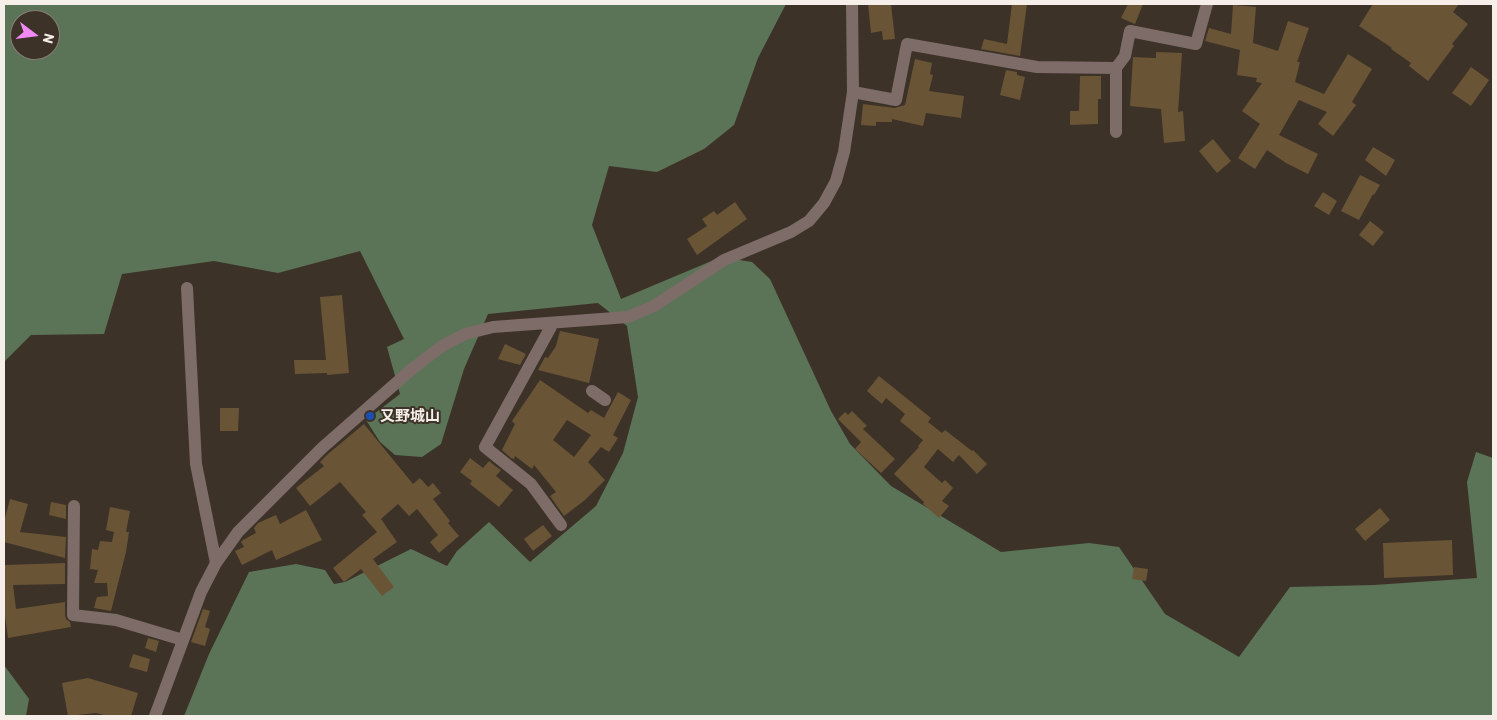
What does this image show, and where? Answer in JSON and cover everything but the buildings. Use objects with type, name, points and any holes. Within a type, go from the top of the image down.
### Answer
[{"type":"street","points":[[155,716],[201,592],[216,563],[238,532],[322,448],[412,369],[442,346],[465,334],[494,327],[628,317],[654,306],[724,260],[790,232],[809,221],[824,203],[836,181],[844,152],[853,92],[852,4]]},
{"type":"street","points":[[1116,132],[1116,68],[1126,56],[1130,31],[1196,44],[1207,4]]},
{"type":"street","points":[[853,92],[896,100],[907,44],[1037,67],[1116,68]]},
{"type":"street","points":[[188,288],[196,464],[216,563]]},
{"type":"street","points":[[553,323],[485,447],[531,484],[561,524]]},
{"type":"street","points":[[592,391],[605,400]]},
{"type":"street","points":[[74,506],[74,615],[116,620],[183,640]]},
{"type":"green space","points":[[4,4],[786,4],[758,58],[734,125],[704,149],[657,172],[609,166],[592,225],[621,299],[721,257],[752,262],[770,279],[831,411],[850,444],[891,486],[1001,552],[1089,543],[1119,547],[1165,614],[1239,657],[1290,587],[1374,585],[1477,578],[1467,482],[1476,452],[1493,458],[1493,716],[184,716],[209,654],[249,572],[296,564],[325,570],[334,584],[345,582],[411,549],[447,566],[457,551],[489,522],[530,562],[596,506],[623,453],[638,397],[627,326],[598,303],[488,314],[464,369],[441,444],[422,457],[395,455],[380,442],[366,420],[400,394],[387,347],[404,339],[360,251],[278,273],[214,261],[122,274],[104,334],[31,335],[4,362]]},
{"type":"green space","points":[[4,665],[29,699],[26,716],[4,716]]},
{"type":"place","name":"又野城山","points":[[370,416]]}]
